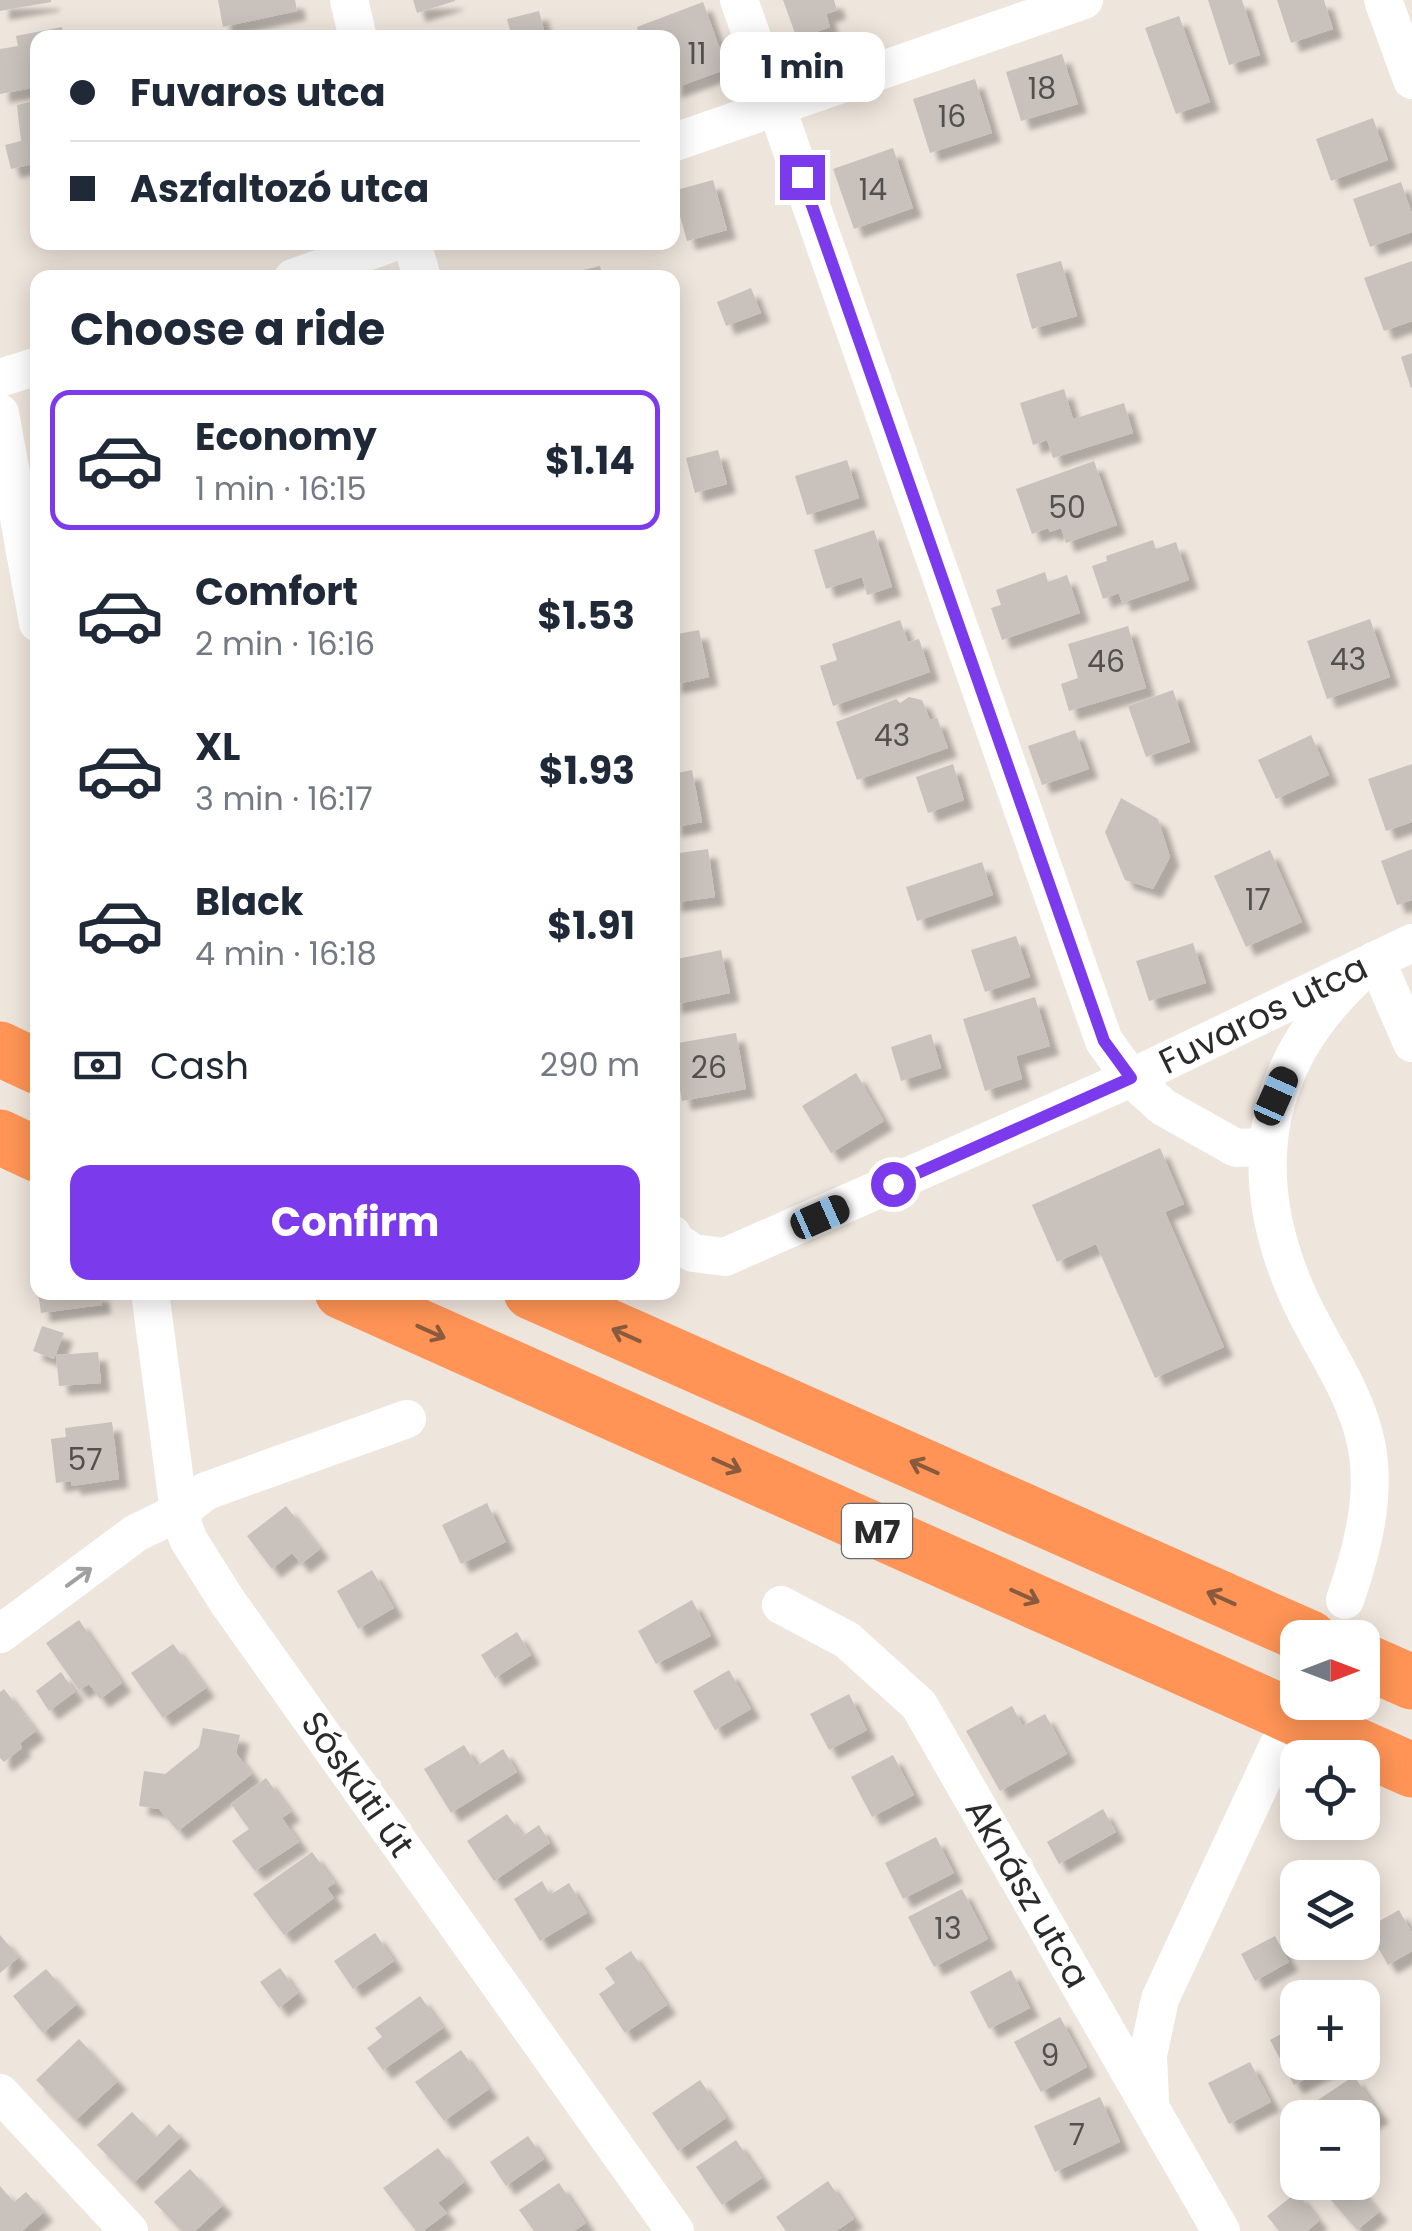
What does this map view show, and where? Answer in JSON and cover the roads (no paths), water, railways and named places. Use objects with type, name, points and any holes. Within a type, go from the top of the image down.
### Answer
[{"type":"highway","points":[[0,1049],[30,1063]]},
{"type":"highway","points":[[0,1137],[30,1152]]},
{"type":"highway","name":"M7","points":[[360,1300],[1412,1770]]},
{"type":"highway","name":"M7","points":[[550,1300],[1328,1619]]},
{"type":"highway","points":[[1380,1668],[1412,1682]]},
{"type":"street","points":[[348,0],[356,30]]},
{"type":"street","points":[[738,0],[1104,1041],[1131,1078],[1162,1106],[1236,1148],[1266,1146]]},
{"type":"street","points":[[680,140],[1084,0]]},
{"type":"street","points":[[1383,0],[1412,80]]},
{"type":"street","points":[[315,270],[372,250]]},
{"type":"street","points":[[0,378],[30,369]]},
{"type":"street","points":[[0,414],[30,579]]},
{"type":"street","name":"Fuvaros utca","points":[[680,1243],[693,1253],[725,1257],[1131,1078],[1412,944]]},
{"type":"street","points":[[1328,1619],[1365,1532],[1368,1446],[1358,1411],[1296,1291],[1284,1257],[1271,1202],[1266,1146],[1276,1096],[1297,1048],[1328,1004],[1376,960],[1412,1044]]},
{"type":"street","name":"Sóskúti út","points":[[151,1300],[179,1512],[188,1540],[227,1601],[676,2231]]},
{"type":"street","points":[[0,1634],[136,1534],[179,1512],[206,1491],[407,1419]]},
{"type":"street","name":"Aknász utca","points":[[781,1605],[846,1640],[919,1705],[1221,2231]]},
{"type":"street","points":[[1150,2104],[1148,2054],[1160,1999],[1278,1746]]},
{"type":"street","points":[[0,2093],[129,2231]]}]
